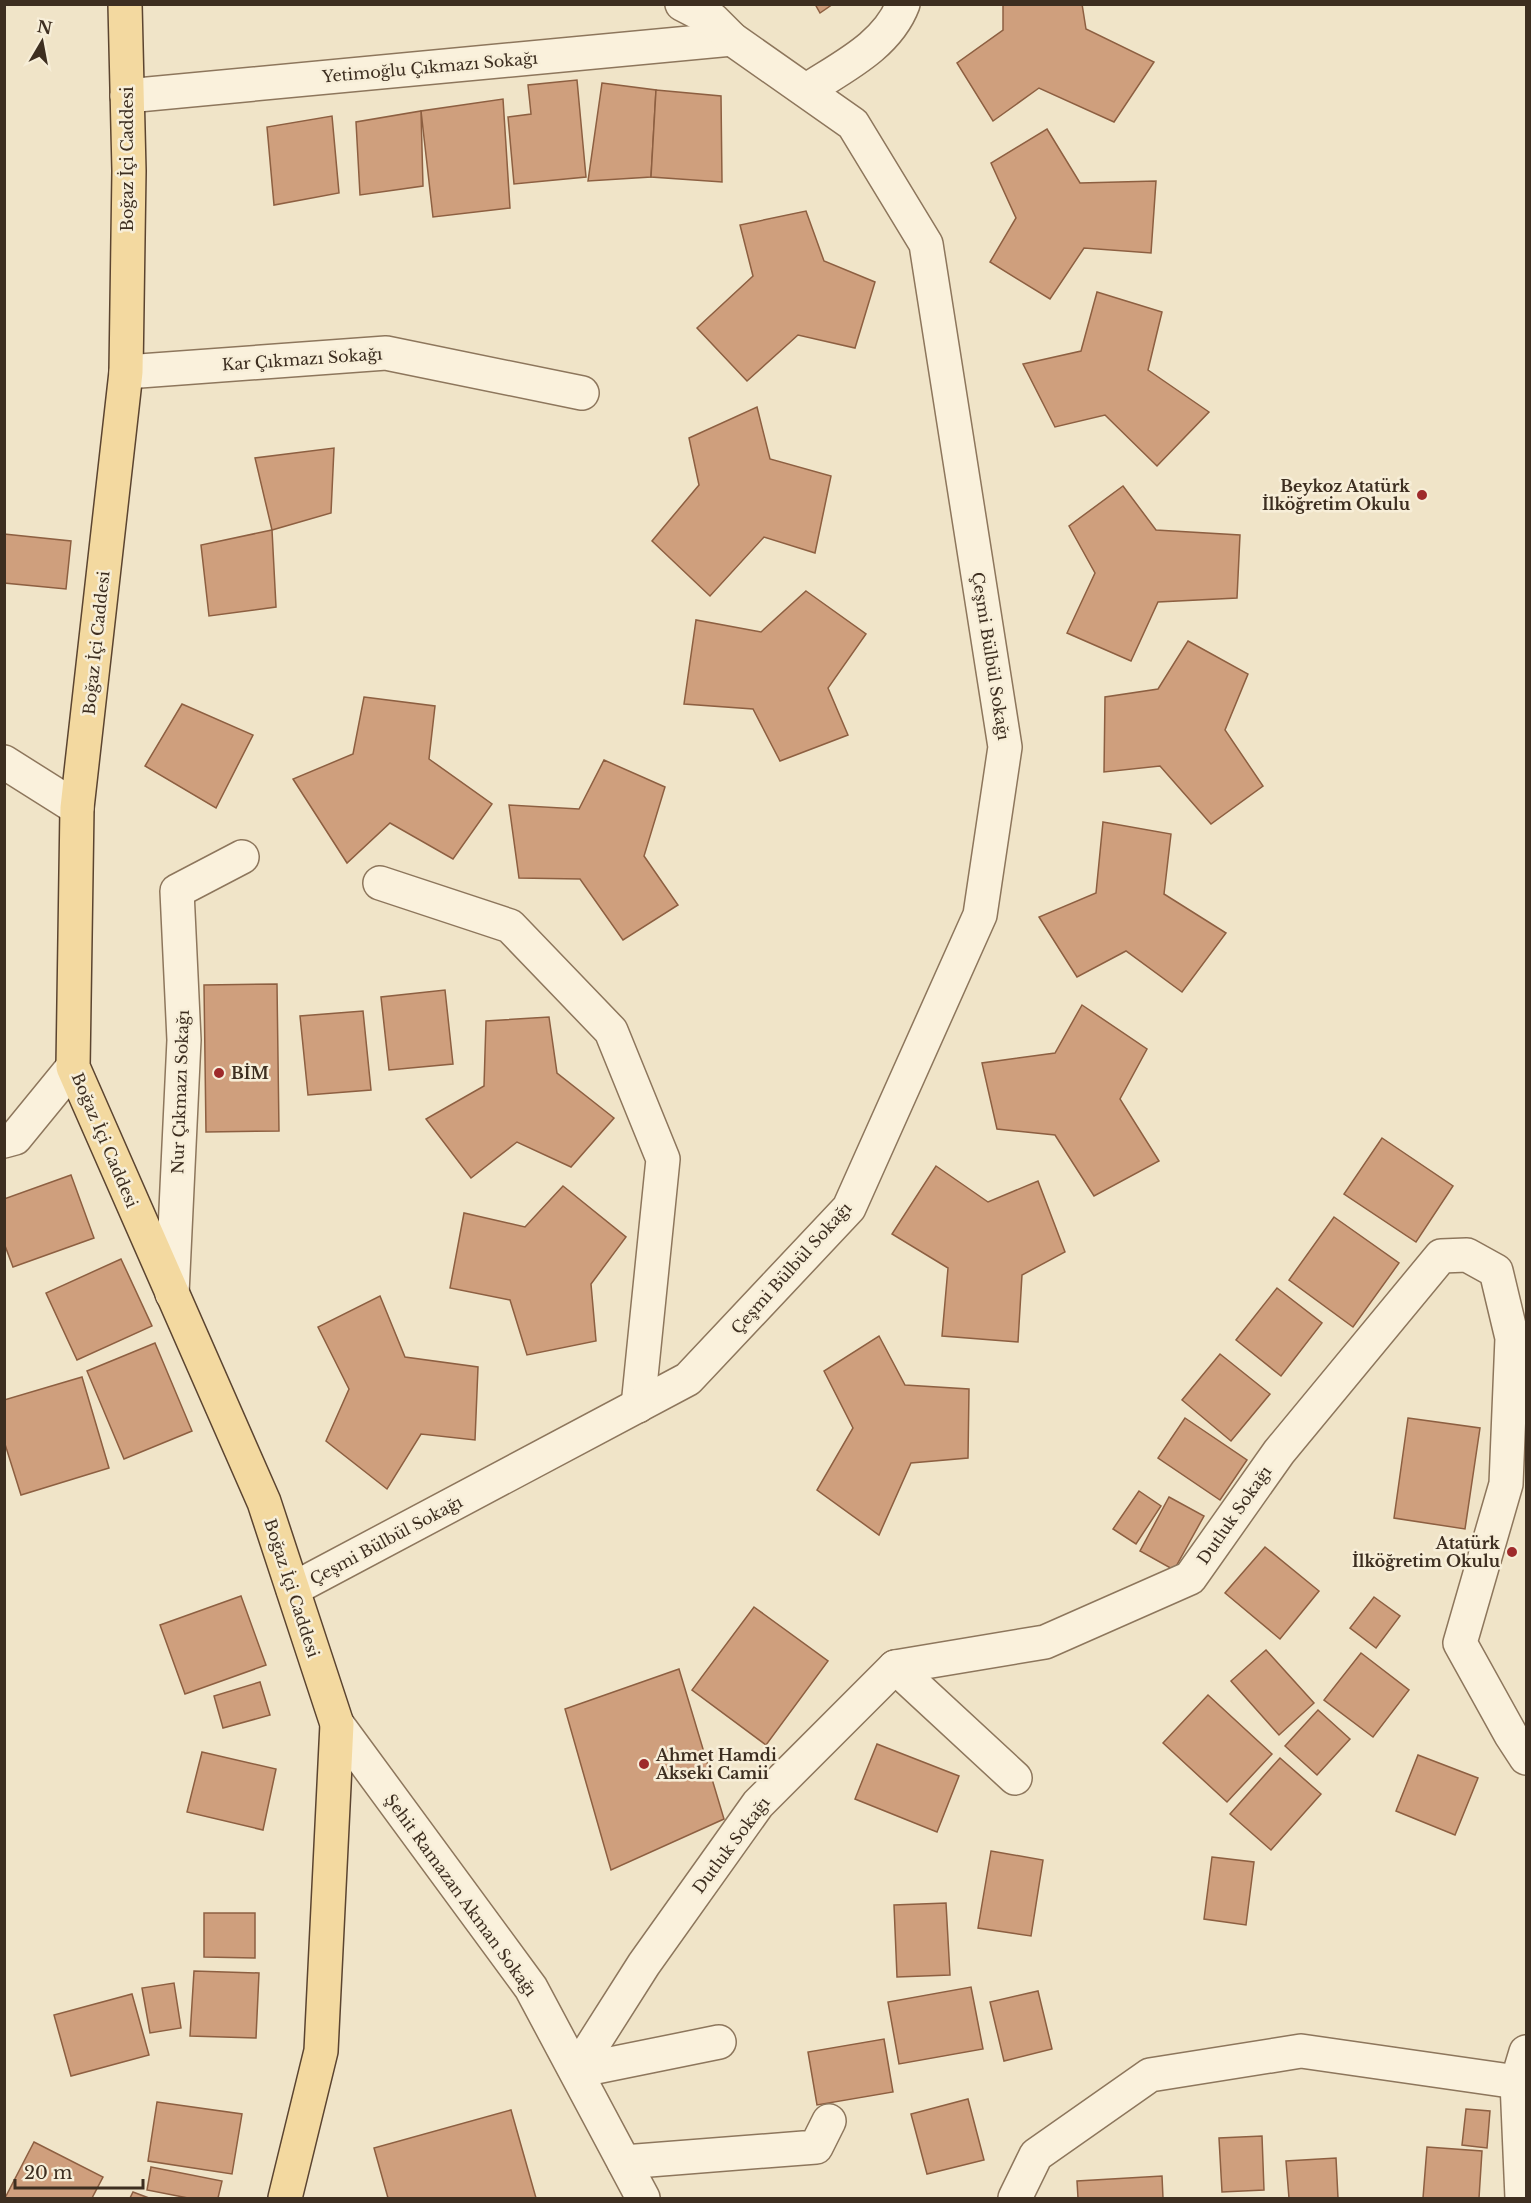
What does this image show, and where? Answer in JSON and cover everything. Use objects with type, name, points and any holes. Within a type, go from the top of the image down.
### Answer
[{"type":"main road","name":"Boğaz İçi Caddesi","points":[[124,4],[129,171],[126,372],[77,808],[73,1067],[264,1502],[337,1724],[321,2051],[285,2199]]},
{"type":"street","name":"Çeşmi Bülbül Sokağı","points":[[292,1589],[688,1379],[849,1208],[980,915],[1005,747],[926,244],[853,124],[732,39],[713,20],[682,4]]},
{"type":"street","points":[[807,90],[870,49],[897,20],[903,4]]},
{"type":"street","name":"Yetimoğlu Çıkmazı Sokağı","points":[[127,96],[732,39]]},
{"type":"street","name":"Kar Çıkmazı Sokağı","points":[[126,372],[386,352],[582,393]]},
{"type":"street","points":[[4,762],[77,808]]},
{"type":"street","name":"Nur Çıkmazı Sokağı","points":[[172,1294],[184,1040],[177,891],[242,857]]},
{"type":"street","points":[[380,883],[510,926],[611,1030],[663,1159],[638,1406]]},
{"type":"street","points":[[4,1141],[15,1137],[73,1067]]},
{"type":"street","name":"Dutluk Sokağı","points":[[576,2071],[644,1964],[758,1804],[895,1667],[1044,1642],[1190,1578],[1280,1452],[1441,1256],[1467,1256],[1496,1271],[1512,1338],[1506,1484],[1460,1643],[1527,1758]]},
{"type":"street","points":[[895,1667],[1015,1778]]},
{"type":"street","name":"Şehit Ramazan Akman Sokağı","points":[[337,1724],[531,1988],[643,2199]]},
{"type":"street","points":[[576,2071],[719,2042]]},
{"type":"street","points":[[1015,2199],[1036,2155],[1150,2075],[1300,2051],[1522,2067],[1521,2199]]},
{"type":"street","points":[[624,2162],[816,2147],[829,2121]]},
{"type":"street","points":[[292,2167],[299,2199]]},
{"type":"building","points":[[815,4],[833,4],[820,13]]},
{"type":"building","points":[[1003,4],[1082,4],[1086,29],[1154,62],[1114,122],[1039,88],[993,121],[957,63],[1003,30]]},
{"type":"building","points":[[577,80],[586,177],[514,184],[508,117],[531,114],[528,85]]},
{"type":"building","points":[[602,83],[656,90],[651,177],[588,181]]},
{"type":"building","points":[[656,90],[721,96],[722,182],[651,177]]},
{"type":"building","points":[[503,99],[510,208],[433,217],[421,111]]},
{"type":"building","points":[[421,111],[423,186],[360,195],[356,122]]},
{"type":"building","points":[[332,116],[339,193],[274,205],[267,127]]},
{"type":"building","points":[[1047,129],[1080,183],[1156,181],[1151,253],[1084,248],[1050,299],[990,262],[1016,218],[991,163]]},
{"type":"building","points":[[806,211],[824,261],[875,282],[855,348],[798,335],[747,381],[697,328],[753,276],[740,225]]},
{"type":"building","points":[[1097,292],[1162,312],[1148,370],[1209,412],[1157,466],[1105,415],[1055,427],[1023,364],[1081,351]]},
{"type":"building","points":[[757,407],[770,459],[831,476],[815,553],[764,537],[710,596],[652,541],[699,485],[689,438]]},
{"type":"building","points":[[334,448],[331,513],[272,530],[255,458]]},
{"type":"building","points":[[1123,486],[1156,530],[1240,535],[1237,598],[1158,602],[1131,661],[1067,633],[1095,573],[1069,526]]},
{"type":"building","points":[[272,530],[276,607],[209,616],[201,545]]},
{"type":"building","points":[[4,534],[71,541],[66,589],[4,583]]},
{"type":"building","points":[[806,591],[866,634],[828,688],[848,735],[780,761],[753,709],[684,704],[696,620],[761,632]]},
{"type":"building","points":[[1188,641],[1248,674],[1225,730],[1263,786],[1211,824],[1160,766],[1104,772],[1105,697],[1158,689]]},
{"type":"building","points":[[364,697],[435,706],[429,759],[492,804],[453,859],[390,823],[347,863],[293,779],[353,754]]},
{"type":"building","points":[[182,704],[253,735],[216,808],[145,766]]},
{"type":"building","points":[[604,760],[665,787],[644,856],[678,905],[623,940],[580,879],[519,878],[509,805],[579,809]]},
{"type":"building","points":[[1103,822],[1171,834],[1164,894],[1226,933],[1182,992],[1126,951],[1077,977],[1039,917],[1096,893]]},
{"type":"building","points":[[277,984],[279,1131],[206,1132],[204,985]]},
{"type":"building","points":[[445,990],[453,1064],[389,1070],[381,997]]},
{"type":"building","points":[[1082,1005],[1147,1049],[1120,1099],[1159,1161],[1094,1196],[1055,1135],[997,1129],[982,1063],[1055,1053]]},
{"type":"building","points":[[363,1011],[371,1090],[308,1095],[300,1016]]},
{"type":"building","points":[[549,1017],[557,1073],[614,1118],[571,1167],[517,1142],[471,1178],[426,1119],[484,1086],[486,1021]]},
{"type":"building","points":[[1382,1138],[1453,1186],[1416,1242],[1344,1194]]},
{"type":"building","points":[[936,1166],[988,1202],[1038,1181],[1065,1252],[1022,1275],[1018,1342],[942,1336],[948,1268],[892,1234]]},
{"type":"building","points":[[71,1175],[94,1238],[13,1267],[4,1243],[4,1199]]},
{"type":"building","points":[[563,1186],[626,1237],[591,1284],[596,1341],[527,1355],[510,1300],[450,1288],[464,1213],[525,1227]]},
{"type":"building","points":[[1334,1217],[1399,1263],[1353,1327],[1289,1280]]},
{"type":"building","points":[[121,1259],[152,1326],[77,1360],[46,1293]]},
{"type":"building","points":[[1277,1288],[1322,1323],[1281,1376],[1236,1340]]},
{"type":"building","points":[[380,1296],[405,1357],[478,1367],[475,1440],[421,1434],[387,1489],[326,1441],[349,1389],[318,1327]]},
{"type":"building","points":[[879,1336],[905,1385],[969,1389],[968,1458],[911,1463],[879,1535],[817,1490],[853,1428],[824,1371]]},
{"type":"building","points":[[155,1343],[192,1431],[124,1459],[87,1371]]},
{"type":"building","points":[[1220,1354],[1270,1394],[1231,1441],[1182,1400]]},
{"type":"building","points":[[82,1377],[109,1468],[21,1495],[4,1441],[4,1400]]},
{"type":"building","points":[[1185,1418],[1247,1460],[1220,1500],[1158,1458]]},
{"type":"building","points":[[1408,1418],[1480,1428],[1465,1529],[1394,1518]]},
{"type":"building","points":[[1139,1491],[1161,1506],[1136,1544],[1113,1529]]},
{"type":"building","points":[[1169,1497],[1204,1516],[1174,1570],[1140,1551]]},
{"type":"building","points":[[1265,1547],[1319,1591],[1280,1639],[1225,1593]]},
{"type":"building","points":[[241,1596],[266,1665],[185,1694],[160,1625]]},
{"type":"building","points":[[1374,1597],[1400,1616],[1376,1648],[1350,1628]]},
{"type":"building","points":[[754,1607],[828,1661],[766,1745],[692,1690]]},
{"type":"building","points":[[1266,1650],[1314,1703],[1279,1735],[1231,1681]]},
{"type":"building","points":[[1361,1653],[1409,1690],[1373,1737],[1324,1700]]},
{"type":"building","name":"Ahmet Hamdi Akseki Camii","points":[[679,1669],[724,1819],[611,1870],[565,1709]]},
{"type":"building","points":[[260,1682],[270,1715],[223,1728],[214,1696]]},
{"type":"building","points":[[1208,1695],[1272,1754],[1227,1802],[1163,1743]]},
{"type":"building","points":[[1318,1710],[1350,1739],[1317,1775],[1285,1746]]},
{"type":"building","points":[[877,1744],[959,1776],[937,1832],[855,1799]]},
{"type":"building","points":[[202,1752],[276,1769],[263,1830],[187,1812]]},
{"type":"building","points":[[1418,1755],[1478,1778],[1455,1835],[1396,1811]]},
{"type":"building","points":[[1280,1758],[1321,1794],[1271,1850],[1230,1814]]},
{"type":"building","points":[[991,1851],[1043,1860],[1031,1936],[978,1928]]},
{"type":"building","points":[[1212,1857],[1254,1862],[1246,1925],[1204,1919]]},
{"type":"building","points":[[946,1903],[950,1975],[897,1977],[894,1905]]},
{"type":"building","points":[[204,1913],[255,1913],[255,1958],[204,1957]]},
{"type":"building","points":[[194,1971],[259,1973],[256,2038],[190,2036]]},
{"type":"building","points":[[174,1983],[181,2028],[150,2033],[142,1988]]},
{"type":"building","points":[[971,1987],[983,2049],[899,2064],[888,2002]]},
{"type":"building","points":[[1038,1991],[1052,2049],[1004,2061],[990,2002]]},
{"type":"building","points":[[132,1994],[149,2055],[71,2076],[54,2015]]},
{"type":"building","points":[[884,2039],[893,2092],[817,2105],[808,2052]]},
{"type":"building","points":[[968,2099],[984,2160],[927,2174],[911,2114]]},
{"type":"building","points":[[157,2102],[242,2114],[232,2174],[148,2161]]},
{"type":"building","points":[[1466,2109],[1490,2111],[1487,2148],[1462,2145]]},
{"type":"building","points":[[511,2110],[536,2198],[388,2198],[374,2148]]},
{"type":"building","points":[[1262,2136],[1264,2190],[1222,2192],[1219,2138]]},
{"type":"building","points":[[34,2142],[103,2177],[92,2198],[5,2198]]},
{"type":"building","points":[[1427,2147],[1482,2151],[1479,2198],[1423,2198]]},
{"type":"building","points":[[1336,2158],[1338,2198],[1289,2198],[1286,2161]]},
{"type":"building","points":[[151,2167],[222,2181],[218,2198],[188,2198],[147,2190]]},
{"type":"building","points":[[1162,2176],[1163,2198],[1078,2198],[1077,2181]]},
{"type":"building","points":[[133,2192],[149,2198],[130,2198]]},
{"type":"place","name":"Beykoz Atatürk İlköğretim Okulu","points":[[1422,495]]},
{"type":"place","name":"BİM","points":[[219,1073]]},
{"type":"place","name":"Atatürk İlköğretim Okulu","points":[[1512,1552]]},
{"type":"place","name":"Ahmet Hamdi Akseki Camii","points":[[644,1764]]}]
